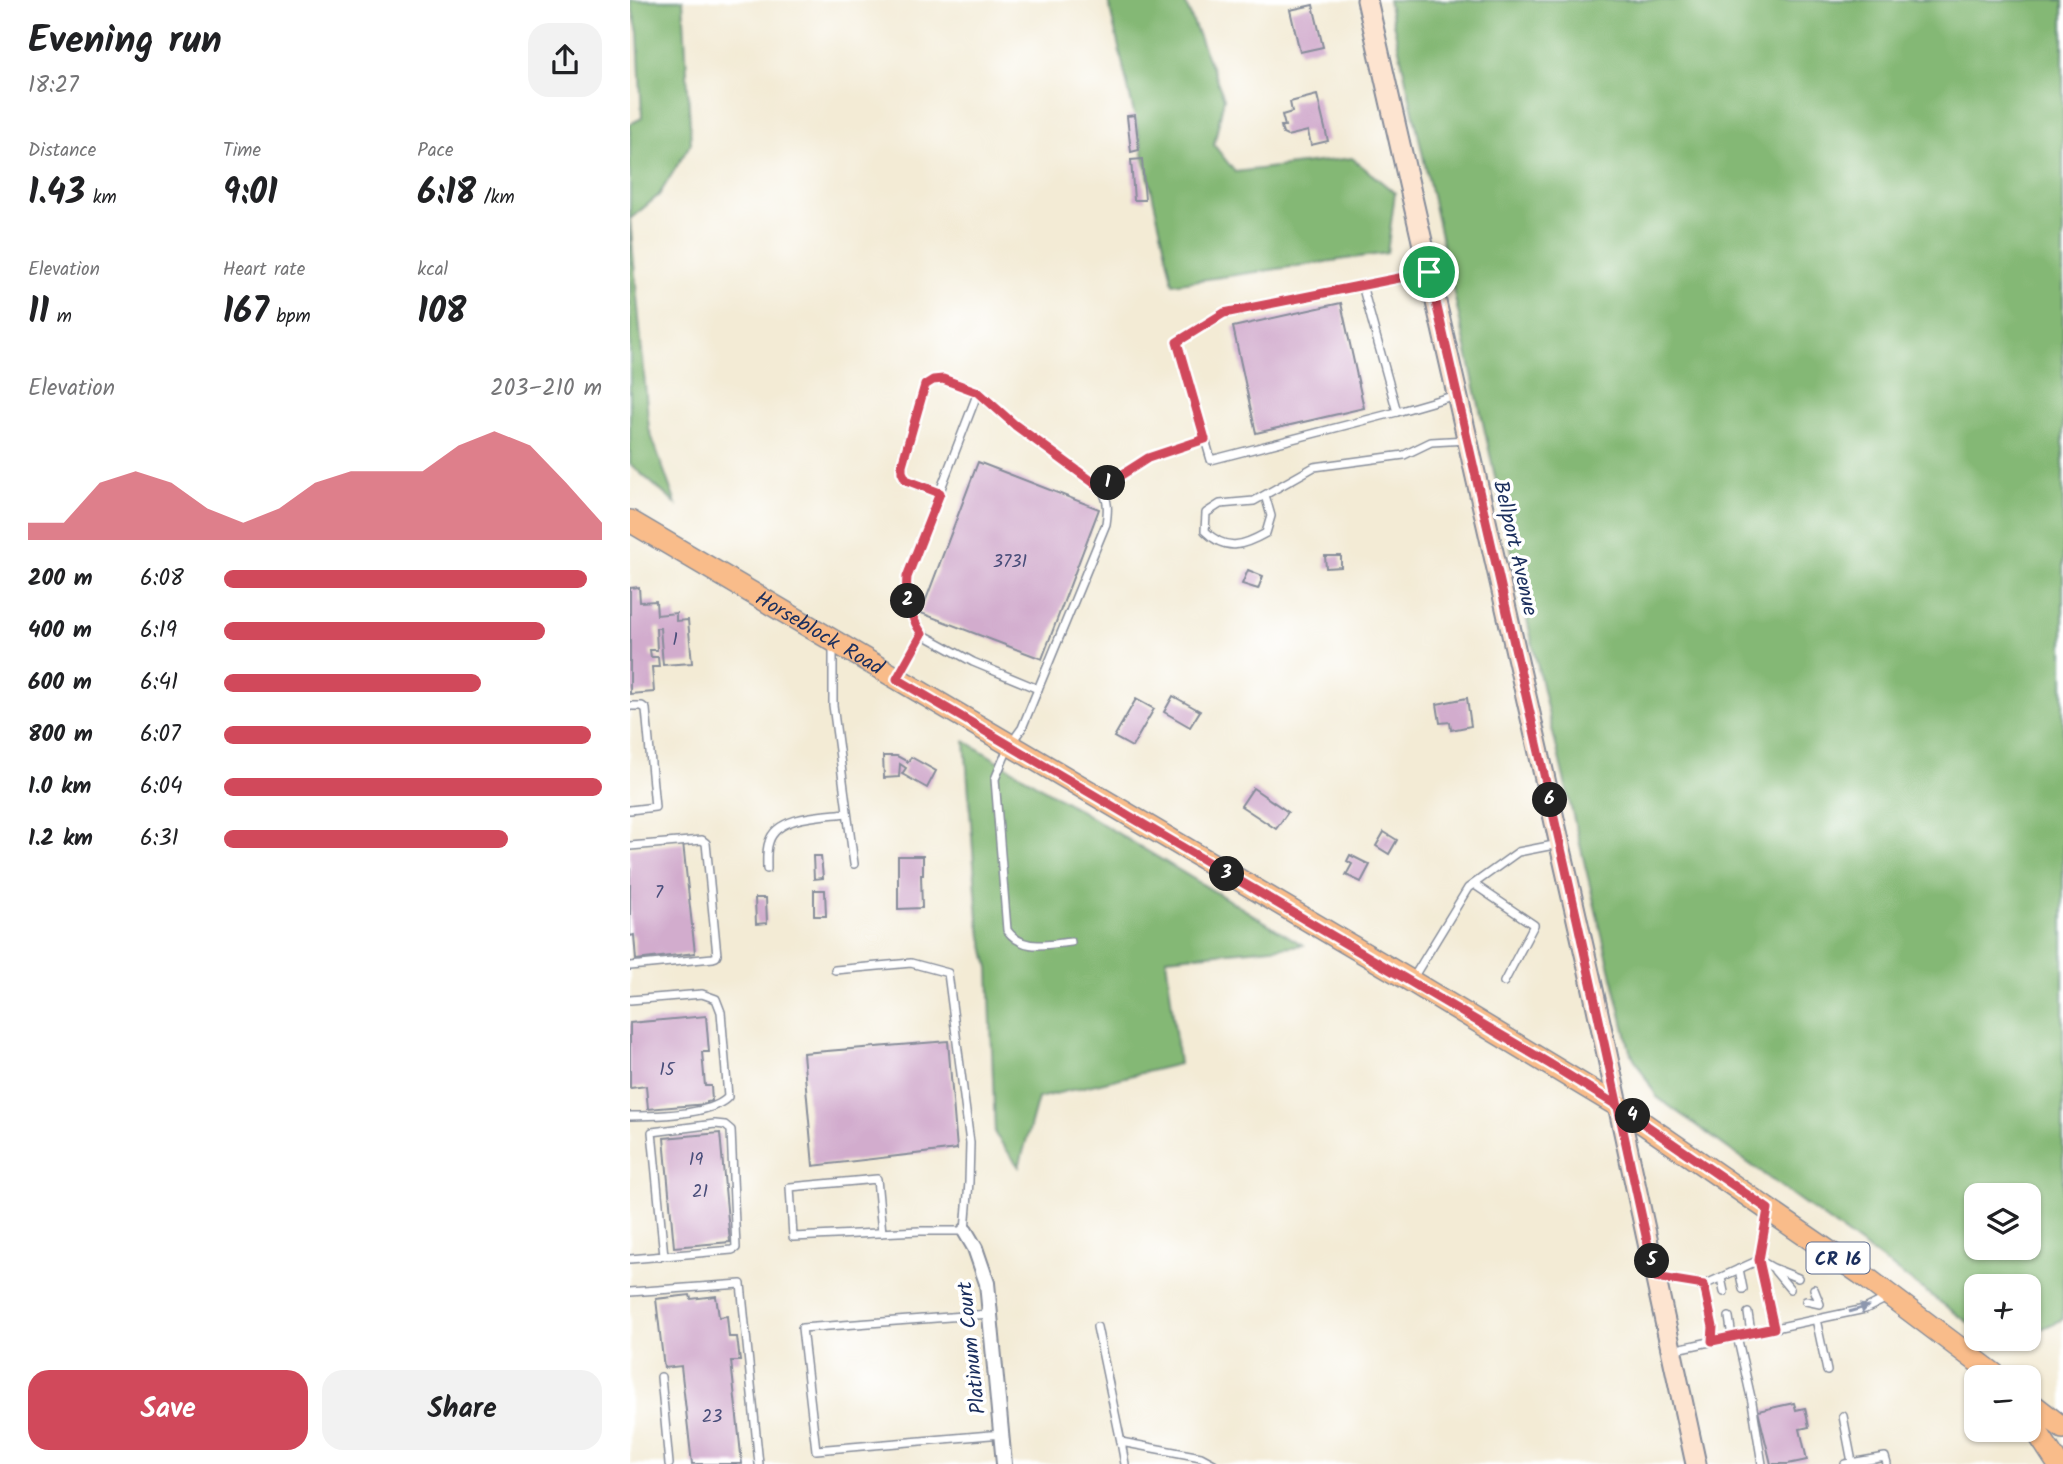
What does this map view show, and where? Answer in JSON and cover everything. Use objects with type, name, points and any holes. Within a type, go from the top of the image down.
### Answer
[{"type":"main road","name":"Bellport Avenue","points":[[1367,0],[1560,844],[1696,1464]]},
{"type":"main road","name":"Horseblock Road","points":[[630,522],[1618,1106],[1891,1296],[1982,1365]]},
{"type":"main road","points":[[2041,1400],[2063,1408]]},
{"type":"main road","points":[[2041,1411],[2063,1428]]},
{"type":"main road","points":[[2041,1438],[2058,1464]]},
{"type":"street","name":"Platinum Court","points":[[965,1231],[975,1248],[988,1283],[1004,1464]]},
{"type":"lane","points":[[1429,272],[1224,313],[1177,342],[1211,460],[1457,395]]},
{"type":"lane","points":[[1362,285],[1397,412]]},
{"type":"lane","points":[[940,493],[906,480],[902,465],[925,385],[933,380],[943,379],[978,392],[1015,425],[1101,488],[1107,497],[1106,524],[1022,728],[1009,746],[995,779],[1007,930],[1013,939],[1023,944],[1071,943]]},
{"type":"lane","points":[[978,392],[907,577],[906,591],[912,618],[922,634],[973,662],[1038,689]]},
{"type":"lane","points":[[1101,488],[1148,458],[1205,439]]},
{"type":"lane","points":[[1265,495],[1271,516],[1266,533],[1245,545],[1213,540],[1205,531],[1206,513],[1220,504],[1254,501],[1314,467],[1404,455],[1431,442],[1468,440]]},
{"type":"lane","points":[[897,679],[922,634]]},
{"type":"lane","points":[[833,641],[833,705],[854,864]]},
{"type":"lane","points":[[630,706],[642,706],[646,709],[655,807],[630,810]]},
{"type":"lane","points":[[767,869],[768,843],[775,830],[789,821],[847,813]]},
{"type":"lane","points":[[630,846],[702,840],[706,843],[717,955],[713,958],[630,966]]},
{"type":"lane","points":[[1410,981],[1468,888],[1518,852],[1560,844]]},
{"type":"lane","points":[[1475,885],[1534,925],[1504,982]]},
{"type":"lane","points":[[835,970],[911,963],[948,973],[970,1143],[965,1231],[793,1237],[789,1186],[877,1179],[882,1233]]},
{"type":"lane","points":[[630,1000],[702,994],[716,999],[721,1012],[728,1097],[723,1103],[703,1109],[630,1116]]},
{"type":"lane","points":[[630,1259],[664,1256],[732,1250],[736,1248],[731,1130],[725,1125],[652,1132],[664,1256]]},
{"type":"lane","points":[[1768,1209],[1759,1260],[1774,1328]]},
{"type":"lane","points":[[1759,1260],[1798,1278]]},
{"type":"lane","points":[[1655,1277],[1704,1285],[1759,1260]]},
{"type":"lane","points":[[1773,1268],[1790,1289]]},
{"type":"lane","points":[[1739,1269],[1743,1289]]},
{"type":"lane","points":[[1721,1278],[1724,1293]]},
{"type":"lane","points":[[630,1292],[741,1284],[759,1464]]},
{"type":"lane","points":[[1704,1285],[1713,1327],[1712,1341]]},
{"type":"lane","points":[[1815,1289],[1825,1318]]},
{"type":"lane","points":[[1671,1350],[1865,1309],[1891,1296]]},
{"type":"lane","points":[[1806,1301],[1820,1304]]},
{"type":"lane","points":[[1748,1313],[1751,1333]]},
{"type":"lane","points":[[991,1314],[802,1328],[816,1450],[1002,1434]]},
{"type":"lane","points":[[1729,1317],[1752,1402],[1762,1464]]},
{"type":"lane","points":[[1816,1320],[1828,1371]]},
{"type":"lane","points":[[1097,1327],[1125,1464]]},
{"type":"lane","points":[[661,1377],[669,1464]]},
{"type":"lane","points":[[1843,1416],[1849,1463],[1885,1457],[1887,1464]]},
{"type":"lane","points":[[1121,1442],[1201,1457],[1214,1464]]},
{"type":"green space","points":[[630,0],[683,0],[691,143],[659,195],[630,219],[630,124],[642,118],[638,32]]},
{"type":"green space","points":[[1108,0],[1184,0],[1224,98],[1214,145],[1235,172],[1352,158],[1395,193],[1387,253],[1173,284]]},
{"type":"green space","points":[[1388,0],[2063,0],[2063,1319],[2041,1329],[2041,1274],[1964,1274],[1964,1319],[1657,1097],[1630,1051],[1547,708]]},
{"type":"green space","points":[[630,219],[649,429],[676,504],[630,464]]},
{"type":"green space","points":[[965,741],[1303,945],[1166,958],[1179,1064],[1038,1098],[1019,1167],[995,1134],[989,968],[978,919]]},
{"type":"building","points":[[1313,5],[1323,47],[1300,52],[1290,10]]},
{"type":"building","points":[[1317,95],[1328,141],[1311,145],[1308,131],[1287,136],[1283,134],[1281,126],[1285,126],[1282,115],[1292,112],[1290,102]]},
{"type":"building","points":[[1135,115],[1139,150],[1131,152],[1127,116]]},
{"type":"building","points":[[1142,159],[1145,200],[1134,200],[1131,160]]},
{"type":"building","points":[[1341,303],[1364,408],[1256,433],[1233,327]]},
{"type":"building","points":[[978,462],[1099,509],[1042,659],[921,613]]},
{"type":"building","points":[[1325,556],[1341,556],[1341,567],[1326,568]]},
{"type":"building","points":[[1248,570],[1263,576],[1258,589],[1242,584]]},
{"type":"building","points":[[639,587],[640,602],[656,601],[657,615],[676,613],[676,621],[688,620],[692,663],[663,665],[660,628],[656,628],[657,650],[650,650],[651,657],[658,657],[659,667],[652,667],[654,692],[630,694],[630,588]]},
{"type":"building","points":[[1173,696],[1200,711],[1190,727],[1164,712]]},
{"type":"building","points":[[1467,698],[1471,726],[1451,730],[1450,722],[1440,723],[1437,704]]},
{"type":"building","points":[[1136,699],[1154,709],[1132,747],[1114,737]]},
{"type":"building","points":[[883,756],[897,756],[908,762],[911,757],[936,771],[927,788],[902,774],[906,768],[900,764],[899,777],[884,778]]},
{"type":"building","points":[[1253,788],[1288,812],[1276,829],[1241,806]]},
{"type":"building","points":[[1384,832],[1397,840],[1389,854],[1376,846]]},
{"type":"building","points":[[683,843],[695,953],[636,960],[634,935],[630,936],[630,849]]},
{"type":"building","points":[[1350,855],[1370,865],[1361,882],[1346,875],[1352,864],[1347,861]]},
{"type":"building","points":[[813,856],[821,856],[823,878],[814,879]]},
{"type":"building","points":[[898,856],[923,856],[922,908],[898,909]]},
{"type":"building","points":[[814,890],[825,890],[826,916],[814,916]]},
{"type":"building","points":[[755,898],[766,898],[767,923],[756,924]]},
{"type":"building","points":[[706,1016],[709,1052],[702,1052],[705,1086],[711,1086],[712,1101],[707,1104],[648,1109],[646,1086],[630,1088],[630,1023]]},
{"type":"building","points":[[948,1041],[957,1149],[813,1166],[803,1053]]},
{"type":"building","points":[[720,1133],[730,1242],[674,1247],[664,1138]]},
{"type":"building","points":[[690,1295],[691,1299],[716,1296],[719,1317],[727,1316],[729,1337],[737,1337],[740,1361],[731,1361],[742,1464],[692,1464],[681,1366],[664,1368],[656,1299]]},
{"type":"building","points":[[1794,1403],[1796,1410],[1805,1408],[1809,1427],[1800,1429],[1807,1460],[1771,1464],[1758,1411]]},
{"type":"route","points":[[1429,272],[1224,313],[1177,342],[1205,439],[1148,458],[1101,488],[1015,425],[978,392],[943,379],[933,380],[925,385],[902,472],[906,480],[940,493],[907,577],[906,591],[912,618],[922,634],[897,679],[1550,1064],[1618,1106],[1768,1209],[1759,1260],[1774,1328],[1712,1341],[1713,1327],[1704,1285],[1655,1277],[1628,1153],[1618,1106],[1592,985],[1429,272]]}]
